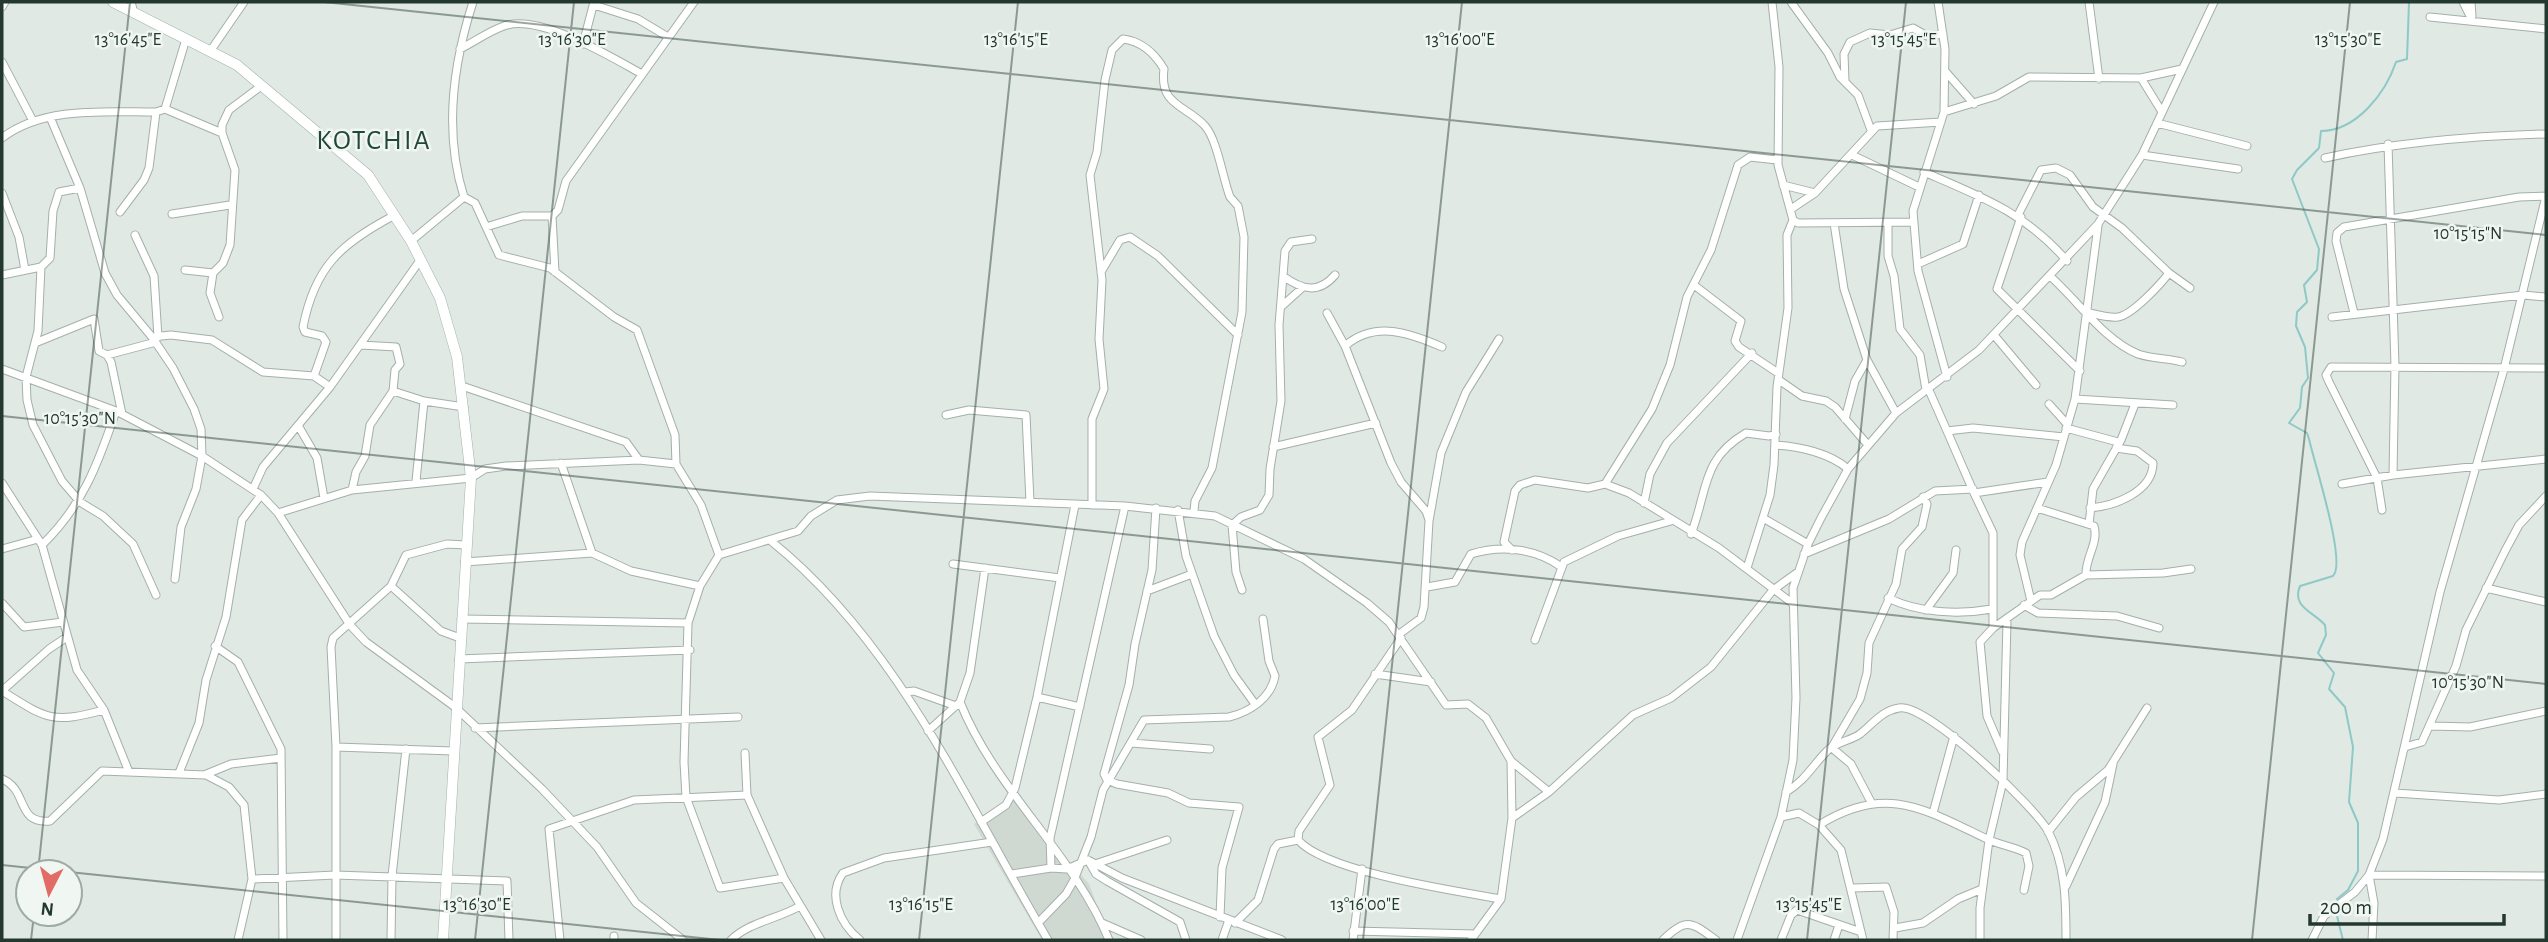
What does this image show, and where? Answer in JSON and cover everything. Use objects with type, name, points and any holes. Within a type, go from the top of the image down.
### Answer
[{"type":"main road","points":[[113,2],[237,65],[260,87],[326,137],[368,174],[411,241],[440,298],[457,357],[462,386],[471,478],[455,707],[443,940]]},
{"type":"street","points":[[2,8],[5,2]]},
{"type":"street","points":[[131,2],[134,13]]},
{"type":"street","points":[[211,50],[244,2]]},
{"type":"street","points":[[473,2],[454,83],[453,145],[464,197],[475,203],[499,255],[543,266],[555,272],[641,337],[675,435],[676,464],[701,505],[719,555]]},
{"type":"street","points":[[486,227],[522,216],[552,216],[558,210],[566,181],[692,4],[681,2]]},
{"type":"street","points":[[1747,569],[1770,495],[1777,387],[1788,307],[1787,235],[1793,220],[1777,160],[1779,67],[1772,2]]},
{"type":"street","points":[[1791,2],[1845,83],[1858,95],[1871,130]]},
{"type":"street","points":[[1938,2],[1943,34],[1944,112],[1919,187],[1913,222],[1918,264],[1947,377]]},
{"type":"street","points":[[2089,2],[2099,79]]},
{"type":"street","points":[[2203,2],[2208,12]]},
{"type":"street","points":[[1737,940],[1781,817],[1786,792],[1796,728],[1792,603],[1798,572],[1808,544],[1848,469],[1896,413],[1947,377],[1994,335],[2067,261],[2098,224],[2142,155],[2214,2]]},
{"type":"street","points":[[2463,2],[2472,20]]},
{"type":"street","points":[[2471,2],[2472,20]]},
{"type":"street","points":[[583,44],[594,3],[638,19],[668,37]]},
{"type":"street","points":[[2430,17],[2546,29]]},
{"type":"street","points":[[460,49],[504,25],[523,23],[583,44],[642,74]]},
{"type":"street","points":[[1845,83],[1844,54],[1856,38],[1870,33],[1890,35],[1913,28],[1927,36],[1943,34]]},
{"type":"street","points":[[165,109],[186,38]]},
{"type":"street","points":[[1092,505],[1092,419],[1104,389],[1099,339],[1101,273],[1090,175],[1097,152],[1105,80],[1112,50],[1123,39],[1141,44],[1162,65],[1163,79],[1172,102],[1207,129],[1226,186],[1238,206],[1245,249],[1238,335],[1212,468],[1195,501],[1194,511]]},
{"type":"street","points":[[2,62],[33,121]]},
{"type":"street","points":[[1944,112],[1974,104],[2029,77],[2141,78],[2182,69]]},
{"type":"street","points":[[1945,71],[1974,104]]},
{"type":"street","points":[[2141,78],[2162,112]]},
{"type":"street","points":[[219,317],[210,293],[213,273],[223,263],[230,245],[230,205],[235,170],[222,133],[229,110],[260,87]]},
{"type":"street","points":[[2,138],[33,121],[50,117],[156,112],[165,109],[222,133]]},
{"type":"street","points":[[120,212],[144,180],[149,168],[156,112]]},
{"type":"street","points":[[50,117],[80,188],[105,273],[117,295],[155,339],[194,409],[201,429],[202,456],[196,489],[181,527],[175,579]]},
{"type":"street","points":[[1791,209],[1815,193],[1852,155],[1871,130],[1886,123],[1941,122]]},
{"type":"street","points":[[2157,123],[2247,146]]},
{"type":"street","points":[[2325,158],[2388,144],[2491,135],[2546,134]]},
{"type":"street","points":[[2388,144],[2395,366],[2393,475]]},
{"type":"street","points":[[1852,155],[1919,187]]},
{"type":"street","points":[[2142,155],[2238,169]]},
{"type":"street","points":[[1605,484],[1652,409],[1670,365],[1678,326],[1711,250],[1738,165],[1750,157],[1777,160]]},
{"type":"street","points":[[2080,371],[1998,291],[1997,286],[2019,216],[2041,170],[2056,168],[2070,175],[2103,216],[2122,228],[2169,273],[2190,289]]},
{"type":"street","points":[[1924,172],[1979,195],[2019,216],[2047,237],[2067,261]]},
{"type":"street","points":[[1783,185],[1815,193]]},
{"type":"street","points":[[2,275],[41,267],[50,258],[58,193],[80,188]]},
{"type":"street","points":[[2,193],[12,216],[25,270]]},
{"type":"street","points":[[1918,264],[1963,244],[1979,195]]},
{"type":"street","points":[[2312,940],[2324,916],[2355,892],[2369,875],[2383,839],[2440,592],[2504,369],[2546,196],[2519,197],[2389,222],[2344,227],[2337,233],[2336,241],[2354,313]]},
{"type":"street","points":[[411,241],[464,197]]},
{"type":"street","points":[[172,214],[230,205]]},
{"type":"street","points":[[2,218],[12,216]]},
{"type":"street","points":[[314,376],[326,342],[322,336],[305,332],[303,327],[315,282],[330,260],[347,244],[393,216]]},
{"type":"street","points":[[552,216],[555,272]]},
{"type":"street","points":[[1793,220],[1798,223],[1913,222]]},
{"type":"street","points":[[1834,223],[1844,289],[1867,360],[1896,413]]},
{"type":"street","points":[[1888,223],[1888,256],[1894,276],[1900,329],[1920,355],[1927,389],[1993,533],[1993,628]]},
{"type":"street","points":[[2098,224],[2075,400],[2049,482],[2024,534],[2020,555],[2027,603],[2038,613],[2117,616],[2159,628]]},
{"type":"street","points":[[135,235],[154,276],[155,339]]},
{"type":"street","points":[[1101,273],[1120,240],[1130,237],[1158,256],[1238,335]]},
{"type":"street","points":[[1233,525],[1265,505],[1269,495],[1273,447],[1281,401],[1279,325],[1287,245],[1312,239]]},
{"type":"street","points":[[253,489],[269,460],[330,387],[421,259]]},
{"type":"street","points":[[41,267],[38,331],[26,377],[27,400],[41,443],[62,481],[80,502],[103,516],[133,544],[156,595]]},
{"type":"street","points":[[185,270],[213,273]]},
{"type":"street","points":[[2108,335],[2116,318],[2144,299],[2169,273]]},
{"type":"street","points":[[1283,276],[1302,288],[1319,288],[1335,275]]},
{"type":"street","points":[[2051,277],[2108,335],[2139,354],[2182,362]]},
{"type":"street","points":[[1694,285],[1741,321],[1735,341],[1739,347],[1752,353],[1802,396],[1826,401],[1868,445]]},
{"type":"street","points":[[1282,306],[1302,288]]},
{"type":"street","points":[[2332,317],[2523,295],[2546,297]]},
{"type":"street","points":[[2088,312],[2116,318]]},
{"type":"street","points":[[1327,313],[1345,346],[1401,482],[1426,511],[1429,521]]},
{"type":"street","points":[[34,343],[93,319],[99,351],[107,355],[155,339],[212,340],[270,375],[314,376],[330,387]]},
{"type":"street","points":[[1345,346],[1361,334],[1395,332],[1410,333],[1442,347]]},
{"type":"street","points":[[1994,335],[2036,385]]},
{"type":"street","points":[[1297,840],[1299,831],[1330,785],[1318,737],[1352,710],[1399,636],[1421,618],[1427,587],[1429,521],[1441,453],[1454,416],[1486,355],[1499,339]]},
{"type":"street","points":[[352,490],[356,472],[365,456],[370,425],[393,391],[395,370],[400,364],[397,348],[361,345]]},
{"type":"street","points":[[1644,503],[1650,474],[1667,443],[1752,353]]},
{"type":"street","points":[[2,549],[40,542],[80,502],[119,412],[107,355]]},
{"type":"street","points":[[1845,419],[1855,381],[1867,360]]},
{"type":"street","points":[[2382,510],[2377,478],[2326,375],[2331,367],[2546,368]]},
{"type":"street","points":[[2,369],[119,412],[202,456],[261,495],[278,513],[349,625],[366,642],[455,707],[597,847],[636,903],[683,940]]},
{"type":"street","points":[[462,386],[626,442],[639,460]]},
{"type":"street","points":[[393,391],[424,401],[464,407]]},
{"type":"street","points":[[2075,400],[2173,405]]},
{"type":"street","points":[[416,481],[424,401]]},
{"type":"street","points":[[2049,404],[2066,430]]},
{"type":"street","points":[[2089,524],[2092,489],[2117,445],[2135,404]]},
{"type":"street","points":[[946,415],[968,410],[994,409],[1026,415],[1030,502]]},
{"type":"street","points":[[1273,447],[1376,423]]},
{"type":"street","points":[[299,427],[317,458],[324,498]]},
{"type":"street","points":[[1947,431],[1973,428],[2066,430],[2146,454],[2153,463],[2153,473],[2130,498],[2090,509]]},
{"type":"street","points":[[1691,534],[1705,482],[1719,454],[1746,433],[1769,436],[1776,434]]},
{"type":"street","points":[[1775,445],[1807,450],[1837,461],[1848,469]]},
{"type":"street","points":[[2343,484],[2393,475],[2546,459]]},
{"type":"street","points":[[278,513],[352,490],[416,481],[471,478],[485,469],[639,460],[676,464]]},
{"type":"street","points":[[561,463],[592,553]]},
{"type":"street","points":[[1512,550],[1504,542],[1515,491],[1520,485],[1535,480],[1588,488],[1605,484],[1644,503],[1691,534],[1719,548],[1792,603]]},
{"type":"street","points":[[1804,554],[1889,519],[1940,489],[1973,491],[2049,482]]},
{"type":"street","points":[[2,483],[40,542],[77,670],[104,710],[129,772]]},
{"type":"street","points":[[179,773],[200,723],[205,680],[226,617],[242,520],[261,495]]},
{"type":"street","points":[[783,878],[720,888],[687,797],[686,719],[690,650],[688,623],[700,586],[719,555],[798,531],[811,516],[838,500],[870,495],[1125,506],[1194,511],[1215,516],[1304,559],[1367,603],[1399,636],[1446,705],[1468,704],[1486,718],[1511,761],[1549,792]]},
{"type":"street","points":[[2405,747],[2422,742],[2431,726],[2439,698],[2456,666],[2466,631],[2486,588],[2519,525],[2546,496]]},
{"type":"street","points":[[1786,792],[1810,775],[1832,748],[1860,699],[1867,673],[1869,643],[1896,584],[1902,549],[1922,527],[1927,504],[1923,497]]},
{"type":"street","points":[[981,822],[1006,804],[1013,794],[1037,697],[1075,505]]},
{"type":"street","points":[[1051,868],[1050,846],[1125,506]]},
{"type":"street","points":[[1107,780],[1104,774],[1108,751],[1129,685],[1147,591],[1155,546],[1156,508]]},
{"type":"street","points":[[2037,508],[2094,527],[2096,537],[2086,575]]},
{"type":"street","points":[[1178,510],[1192,574],[1213,636],[1234,675],[1255,704]]},
{"type":"street","points":[[1763,519],[1808,544]]},
{"type":"street","points":[[1535,640],[1560,566],[1618,536],[1671,521]]},
{"type":"street","points":[[1233,525],[1235,565],[1242,590]]},
{"type":"street","points":[[771,541],[799,563],[881,658],[905,692],[1048,940]]},
{"type":"street","points":[[336,940],[333,638],[391,586],[407,555],[447,544],[466,545]]},
{"type":"street","points":[[1926,610],[1953,573],[1956,550]]},
{"type":"street","points":[[1427,587],[1455,582],[1471,554],[1532,551],[1560,566]]},
{"type":"street","points":[[465,562],[592,553],[631,571],[700,586]]},
{"type":"street","points":[[953,564],[1060,578]]},
{"type":"street","points":[[928,731],[958,704],[970,673],[985,568]]},
{"type":"street","points":[[2002,751],[1987,716],[1980,642],[1993,628],[2007,621],[2040,595],[2050,595],[2086,575],[2162,573],[2190,569]]},
{"type":"street","points":[[1512,818],[1549,792],[1633,715],[1671,698],[1711,667],[1773,590],[1798,572]]},
{"type":"street","points":[[1147,591],[1192,574]]},
{"type":"street","points":[[391,586],[441,631],[460,638]]},
{"type":"street","points":[[2486,588],[2546,602]]},
{"type":"street","points":[[1888,598],[1926,610],[1965,612],[1992,609]]},
{"type":"street","points":[[2,603],[24,626],[63,622]]},
{"type":"street","points":[[461,619],[688,623]]},
{"type":"street","points":[[1038,923],[1066,894],[1074,880],[1084,861],[1107,780],[1136,731],[1149,718],[1229,717],[1240,715],[1266,697],[1275,676],[1269,662],[1263,620]]},
{"type":"street","points":[[1980,940],[1982,889],[1989,840],[2003,781],[2002,751],[2006,736],[2003,680],[2007,621]]},
{"type":"street","points":[[67,637],[49,649],[2,691],[41,716],[64,719],[104,710]]},
{"type":"street","points":[[215,646],[238,662],[278,741],[281,758],[284,940]]},
{"type":"street","points":[[459,659],[690,650]]},
{"type":"street","points":[[1375,674],[1431,682]]},
{"type":"street","points":[[905,692],[914,691],[958,704],[971,730],[1013,794],[1068,869],[1101,923],[1108,940]]},
{"type":"street","points":[[1037,697],[1080,707]]},
{"type":"street","points":[[1832,748],[1858,735],[1879,716],[1901,707],[1912,708],[1924,714],[1954,736],[2003,781],[2048,832],[2066,886],[2066,940]]},
{"type":"street","points":[[2048,832],[2077,797],[2113,763],[2147,708]]},
{"type":"street","points":[[2431,726],[2470,727],[2546,711]]},
{"type":"street","points":[[475,728],[738,718]]},
{"type":"street","points":[[1933,813],[1954,736]]},
{"type":"street","points":[[1131,743],[1210,749]]},
{"type":"street","points":[[335,747],[453,751]]},
{"type":"street","points":[[1832,748],[1851,764],[1871,802]]},
{"type":"street","points":[[391,940],[392,876],[406,749]]},
{"type":"street","points":[[746,753],[747,795],[783,878],[821,940]]},
{"type":"street","points":[[204,775],[231,764],[281,758]]},
{"type":"street","points":[[1353,931],[1473,937],[1501,900],[1512,818],[1511,761]]},
{"type":"street","points":[[2066,886],[2105,802],[2113,763]]},
{"type":"street","points":[[2,779],[17,788],[28,814],[40,822],[50,821],[102,771],[204,775],[229,787],[244,805],[252,878],[238,940]]},
{"type":"street","points":[[1107,780],[1168,793],[1189,803],[1239,807],[1222,868],[1220,916]]},
{"type":"street","points":[[2395,793],[2499,800],[2546,794]]},
{"type":"street","points":[[560,940],[555,867],[548,830],[634,800],[747,795]]},
{"type":"street","points":[[1819,825],[1847,809],[1871,802],[1901,804],[1933,813],[1989,840],[2026,853],[2029,866],[2024,890]]},
{"type":"street","points":[[1781,817],[1799,813],[1819,825],[1841,850],[1853,888],[1862,936]]},
{"type":"street","points":[[1098,863],[1167,840]]},
{"type":"street","points":[[1222,940],[1232,921],[1258,900],[1274,849],[1278,844],[1297,840],[1322,858],[1418,885],[1501,900]]},
{"type":"street","points":[[860,940],[849,929],[836,902],[834,892],[843,873],[884,858],[992,842]]},
{"type":"street","points":[[1084,861],[1107,881],[1180,922],[1186,940]]},
{"type":"street","points":[[1012,874],[1051,868],[1068,869],[1084,861],[1098,863],[1122,878],[1282,940]]},
{"type":"street","points":[[1353,940],[1362,869]]},
{"type":"street","points":[[252,878],[335,875],[509,882],[509,940]]},
{"type":"street","points":[[2369,875],[2546,876]]},
{"type":"street","points":[[2369,875],[2374,903],[2372,940]]},
{"type":"street","points":[[1853,888],[1886,887],[1892,901],[1895,928],[1893,940]]},
{"type":"street","points":[[1895,928],[1923,923],[1958,899],[1982,889]]},
{"type":"street","points":[[731,940],[757,923],[774,919],[800,906]]},
{"type":"street","points":[[1781,940],[1791,915],[1797,910],[1862,936]]},
{"type":"street","points":[[1101,923],[1141,940]]},
{"type":"street","points":[[1663,940],[1675,928],[1686,923],[1694,924],[1716,940]]},
{"type":"street","points":[[1834,940],[1839,925]]},
{"type":"shaded area","points":[[1011,796],[1089,884],[1110,940],[1042,940],[974,824]]},
{"type":"waterway","points":[[2337,899],[2348,890],[2358,871],[2358,823],[2349,802],[2353,747],[2345,707],[2329,689],[2334,673],[2318,653],[2326,635],[2325,625],[2301,604],[2298,593],[2300,586],[2333,576],[2336,552],[2307,433],[2289,423],[2300,408],[2302,387],[2308,378],[2305,347],[2296,326],[2297,312],[2307,302],[2304,285],[2317,270],[2319,249],[2292,179],[2297,170],[2319,148],[2321,131],[2334,129],[2358,117],[2377,97],[2396,62],[2407,59],[2409,2]]},
{"type":"waterway","points":[[2336,912],[2343,940]]},
{"type":"district","name":"KOTCHIA","points":[[374,139]]}]
